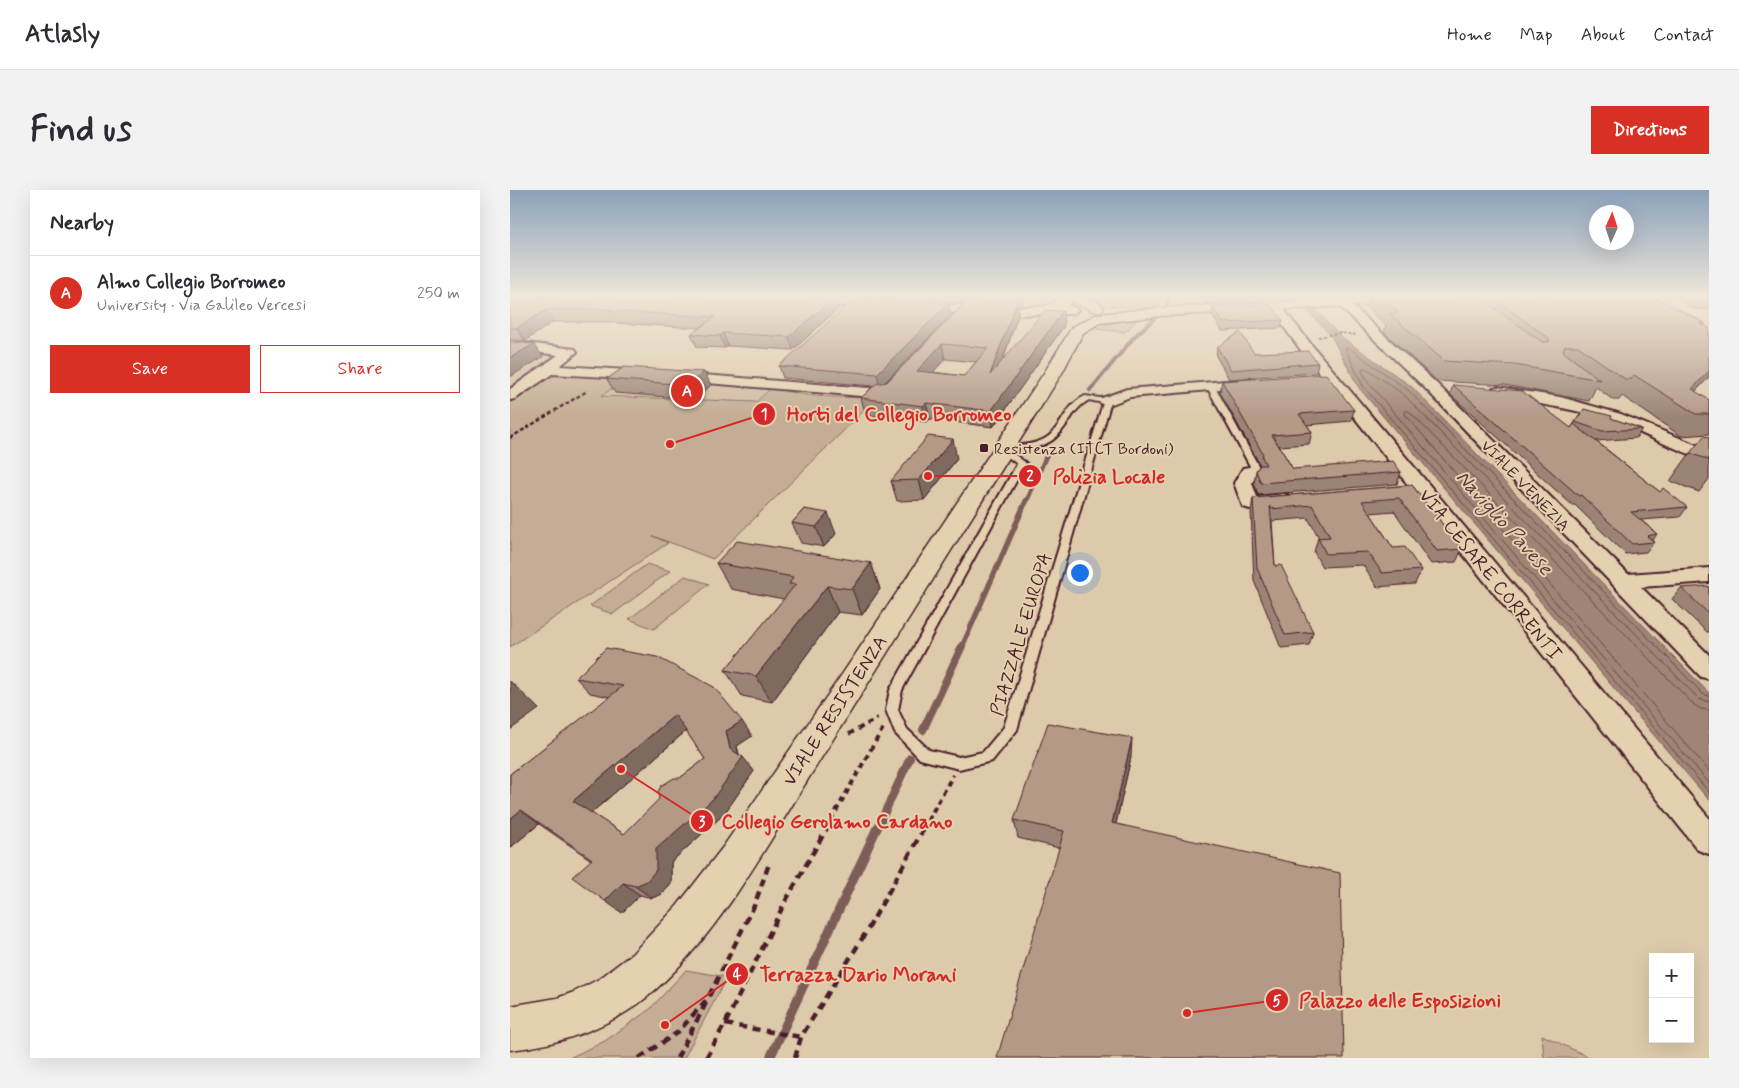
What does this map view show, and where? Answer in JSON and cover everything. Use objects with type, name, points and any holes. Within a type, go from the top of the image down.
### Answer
[{"type":"main road","name":"VIALE RESISTENZA","points":[[521,1027],[563,1019],[596,1006],[629,984],[660,956],[690,923],[722,881],[1053,374],[1064,338]]},
{"type":"street","name":"VIA CESARE CORRENTI","points":[[1295,338],[1322,379],[1412,490],[1709,840]]},
{"type":"street","name":"VIALE VENEZIA","points":[[1377,338],[1432,388],[1709,670]]},
{"type":"street","points":[[510,345],[570,352],[510,396]]},
{"type":"street","points":[[548,369],[768,383],[813,389],[885,394],[903,374]]},
{"type":"street","points":[[768,383],[782,370]]},
{"type":"street","points":[[1108,401],[1127,393],[1266,382]]},
{"type":"street","points":[[1432,388],[1454,387]]},
{"type":"street","points":[[1480,389],[1505,391],[1551,400],[1615,417],[1691,450],[1709,455]]},
{"type":"street","points":[[1598,397],[1606,402],[1615,417]]},
{"type":"street","points":[[1249,472],[1243,483],[1250,503],[1298,499]]},
{"type":"street","points":[[1621,582],[1709,575]]},
{"type":"lane","points":[[1210,385],[1255,467],[1249,472]]},
{"type":"lane","points":[[1003,450],[1038,444],[1052,437],[1076,403],[1088,398],[1108,401]]},
{"type":"lane","name":"PIAZZALE EUROPA","points":[[892,710],[902,733],[925,755],[960,763],[987,757],[1010,730],[1108,401]]},
{"type":"lane","points":[[892,710],[896,690],[1022,463],[1003,450]]},
{"type":"path","points":[[510,438],[587,390]]},
{"type":"path","points":[[706,1058],[725,1024],[785,902],[879,737],[892,710]]},
{"type":"path","points":[[795,1058],[801,1037],[868,928],[960,763]]},
{"type":"path","points":[[677,1058],[708,998]]},
{"type":"path","points":[[725,1024],[801,1037]]},
{"type":"shaded area","points":[[510,347],[566,354],[510,395]]},
{"type":"shaded area","points":[[548,371],[629,377],[601,396],[756,402],[772,387],[798,394],[877,398],[713,559],[653,536],[668,543],[510,647],[510,403]]},
{"type":"shaded area","points":[[629,377],[772,387],[756,402],[600,395]]},
{"type":"shaded area","points":[[647,564],[670,571],[613,614],[590,606]]},
{"type":"shaded area","points":[[685,576],[709,584],[654,629],[629,619]]},
{"type":"shaded area","points":[[686,970],[727,977],[684,1058],[569,1058],[605,1041],[650,1009]]},
{"type":"shaded area","points":[[1542,1035],[1591,1058],[1544,1058]]},
{"type":"water","name":"Naviglio Pavese","points":[[1332,338],[1342,338],[1411,386],[1709,693],[1709,800],[1359,388]]},
{"type":"building","points":[[811,338],[914,338],[877,374],[779,366]]},
{"type":"building","points":[[931,338],[1004,338],[990,375],[1022,338],[1044,338],[991,411],[926,403],[923,406],[861,398],[876,384],[887,382]],"holes":[[[942,344],[988,348],[964,376],[917,371]]]},
{"type":"building","points":[[1232,338],[1244,338],[1254,353],[1308,351],[1318,363],[1231,370],[1217,347]]},
{"type":"building","points":[[1417,338],[1536,338],[1542,342],[1549,342],[1548,338],[1709,338],[1709,371],[1692,389],[1709,400],[1709,414],[1696,414],[1634,375],[1632,379],[1625,379],[1578,346],[1565,346],[1563,351],[1600,380],[1515,365],[1444,361]]},
{"type":"building","points":[[510,342],[534,344],[510,358]]},
{"type":"building","points":[[624,367],[704,372],[688,385],[607,379]]},
{"type":"building","points":[[1326,374],[1354,410],[1299,414],[1312,432],[1272,435],[1293,469],[1393,461],[1401,472],[1261,483],[1256,471],[1260,465],[1266,465],[1262,457],[1263,454],[1222,381]]},
{"type":"building","points":[[1453,385],[1522,391],[1571,428],[1574,424],[1660,492],[1663,488],[1687,507],[1631,512],[1657,534],[1647,536],[1654,542],[1632,544],[1581,495],[1579,496]]},
{"type":"building","points":[[1584,409],[1612,416],[1611,418],[1642,429],[1602,431],[1575,422]]},
{"type":"building","points":[[928,436],[953,439],[919,480],[891,481]]},
{"type":"building","points":[[1704,436],[1709,437],[1709,460],[1690,453]]},
{"type":"building","points":[[1412,485],[1462,549],[1437,551],[1399,498],[1362,501],[1393,548],[1405,547],[1421,570],[1382,573],[1368,552],[1326,554],[1318,538],[1330,537],[1312,505],[1271,509],[1270,506],[1275,566],[1281,565],[1313,632],[1285,635],[1257,568],[1253,498]]},
{"type":"building","points":[[804,509],[828,513],[816,527],[792,523]]},
{"type":"building","points":[[737,541],[871,563],[852,589],[827,586],[756,676],[725,670],[796,584],[789,584],[793,577],[716,563]]},
{"type":"building","points":[[1708,586],[1709,588],[1709,614],[1681,588]]},
{"type":"building","points":[[606,648],[657,657],[714,687],[742,721],[726,731],[730,749],[743,757],[712,800],[656,849],[656,870],[647,881],[635,886],[623,883],[605,901],[572,877],[592,859],[521,810],[510,819],[510,774],[623,686],[576,678]],"holes":[[[675,715],[705,759],[680,778],[674,778],[661,786],[658,792],[659,799],[624,834],[573,801]]]},
{"type":"building","points":[[1048,723],[1132,738],[1112,823],[1340,873],[1344,1058],[997,1058],[1064,831],[1014,820]]},
{"type":"waterway","points":[[1092,388],[1134,338]]},
{"type":"waterway","points":[[1026,503],[1047,454]]},
{"type":"waterway","points":[[962,647],[1026,501]]},
{"type":"waterway","points":[[923,730],[962,646]]},
{"type":"waterway","points":[[877,829],[910,758]]},
{"type":"waterway","points":[[770,1058],[877,828]]},
{"type":"place","name":"Almo Collegio Borromeo","points":[[687,391]]},
{"type":"place","name":"Horti del Collegio Borromeo","points":[[670,444]]},
{"type":"place","name":"Resistenza (ITCT Bordoni)","points":[[984,448]]},
{"type":"place","name":"Polizia Locale","points":[[928,476]]},
{"type":"place","name":"Collegio Gerolamo Cardano","points":[[621,769]]},
{"type":"place","name":"Palazzo delle Esposizioni","points":[[1187,1013]]},
{"type":"place","name":"Terrazza Dario Morani","points":[[665,1025]]}]
